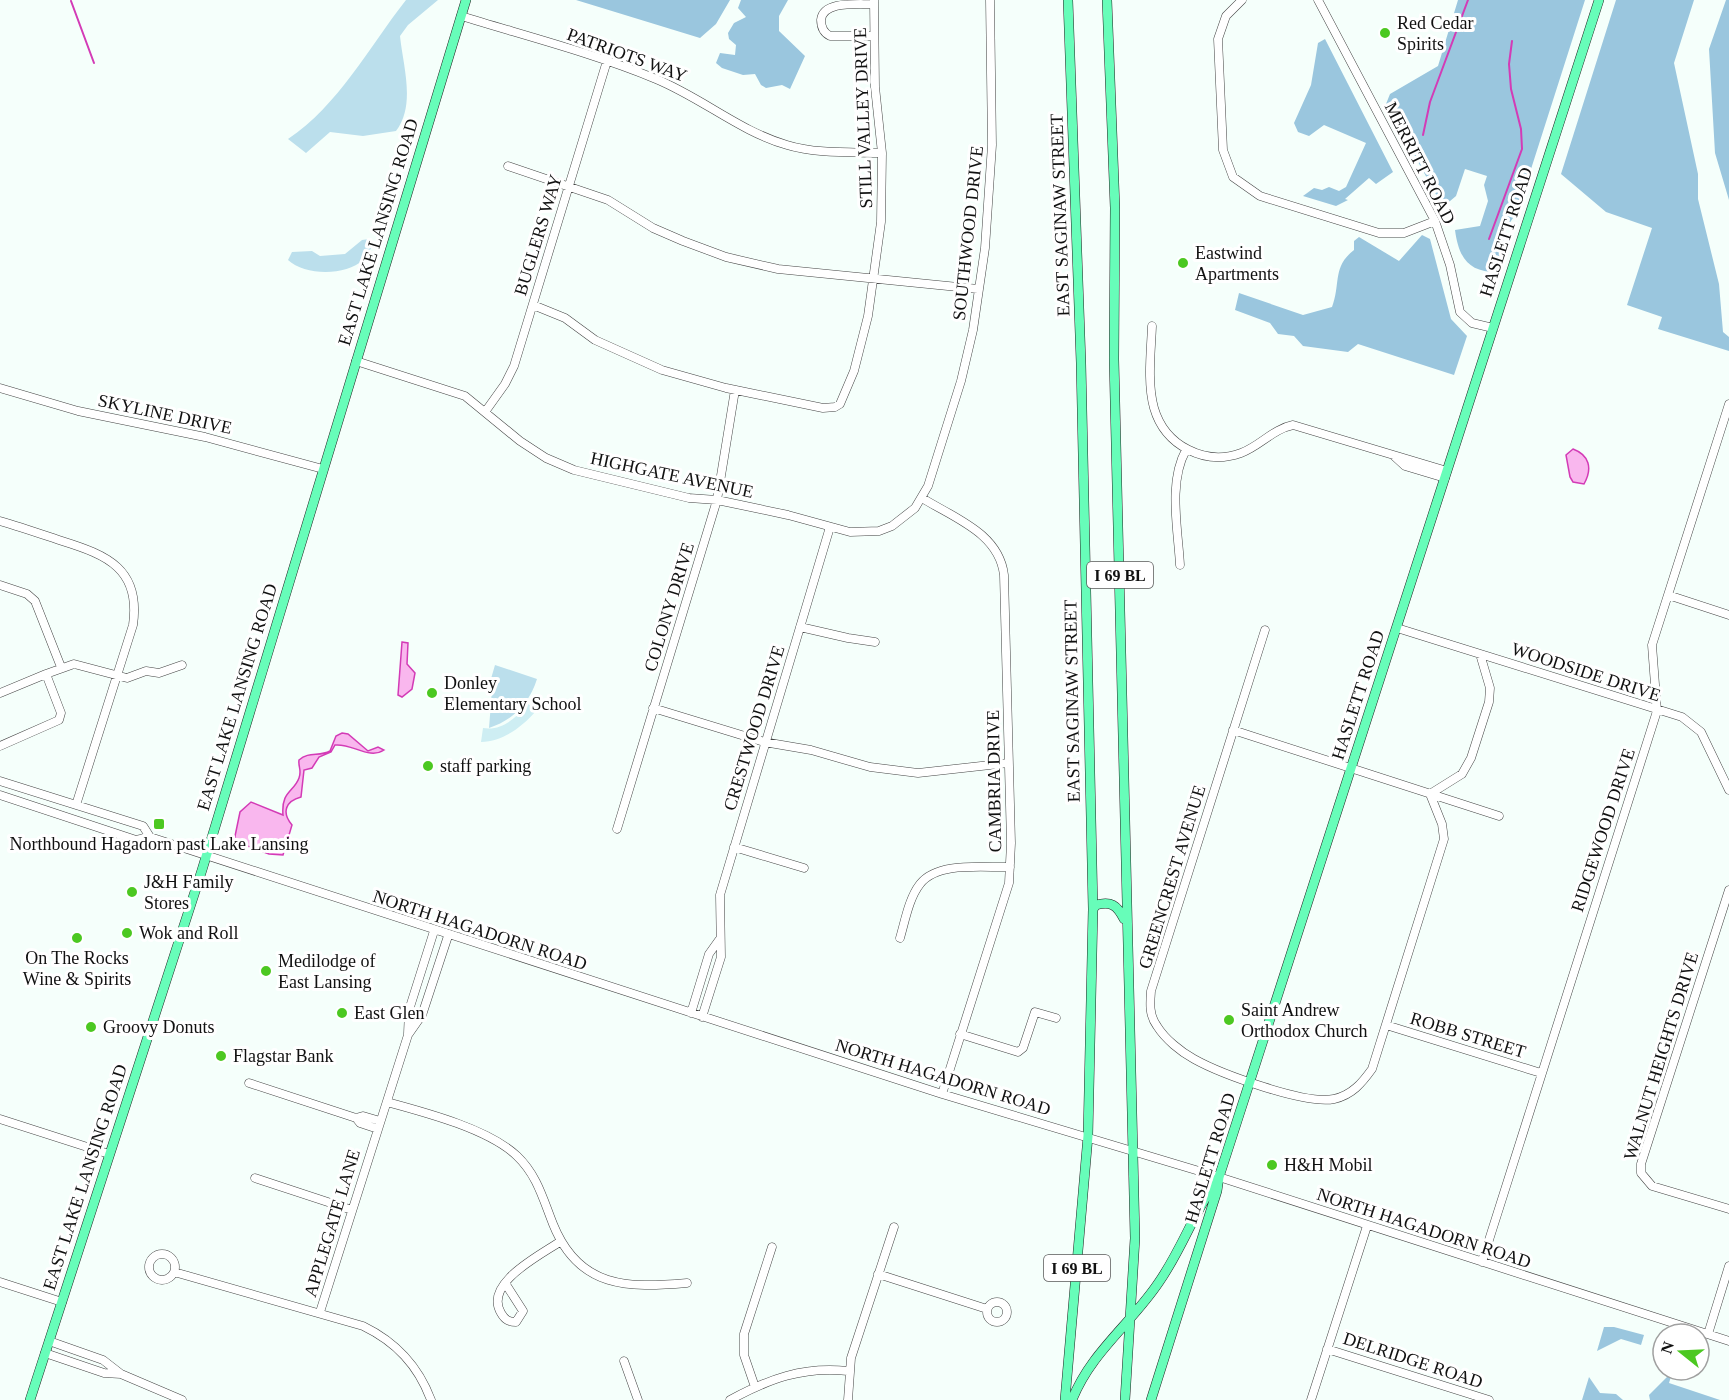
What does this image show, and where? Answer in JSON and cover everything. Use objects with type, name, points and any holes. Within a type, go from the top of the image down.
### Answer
[{"type":"main road","name":"EAST LAKE LANSING ROAD","points":[[30,1400],[206,855],[466,0]]},
{"type":"main road","name":"EAST SAGINAW STREET","points":[[1065,1400],[1088,1136],[1093,909],[1080,339],[1068,0]]},
{"type":"main road","name":"I 69 BL","points":[[1107,0],[1115,208],[1114,359],[1135,1238],[1132,1316],[1125,1400]]},
{"type":"main road","name":"HASLETT ROAD","points":[[1151,1400],[1217,1191],[1219,1177],[1599,0]]},
{"type":"main road","points":[[1093,909],[1096,905],[1113,904],[1119,908],[1126,924]]},
{"type":"main road","points":[[1072,1400],[1091,1362],[1158,1284],[1219,1177]]},
{"type":"street","name":"SOUTHWOOD DRIVE","points":[[922,498],[961,381],[973,330],[985,248],[993,145],[990,0]]},
{"type":"street","points":[[1242,0],[1226,16],[1218,39],[1223,150],[1233,177],[1260,196],[1379,233],[1404,234],[1435,221]]},
{"type":"street","name":"MERRITT ROAD","points":[[1318,0],[1435,221],[1450,265],[1460,312],[1472,323],[1493,328]]},
{"type":"street","points":[[874,2],[832,6],[824,12],[821,23],[830,36],[874,36]]},
{"type":"street","name":"STILL VALLEY DRIVE","points":[[735,390],[823,408],[835,407],[843,399],[854,371],[875,279],[881,222],[882,153],[875,87],[874,2]]},
{"type":"street","name":"PATRIOTS WAY","points":[[461,16],[607,61],[684,91],[756,134],[784,145],[814,150],[882,153]]},
{"type":"street","name":"BUGLERS WAY","points":[[485,412],[505,384],[514,366],[607,61]]},
{"type":"street","points":[[508,166],[609,201],[666,234],[722,256],[778,269],[978,289]]},
{"type":"street","points":[[533,305],[552,311],[595,340],[639,361],[687,378],[735,390]]},
{"type":"street","points":[[1152,326],[1152,390],[1155,411],[1166,431],[1186,450],[1207,456],[1233,455],[1249,449],[1277,430],[1293,424],[1394,456],[1405,466],[1446,475]]},
{"type":"street","name":"HIGHGATE AVENUE","points":[[356,361],[454,392],[485,412],[518,440],[546,458],[574,470],[688,498],[717,500],[864,533],[879,531],[904,518],[922,498]]},
{"type":"street","name":"SKYLINE DRIVE","points":[[0,388],[78,411],[205,437],[323,469]]},
{"type":"street","name":"COLONY DRIVE","points":[[617,829],[717,500],[735,390]]},
{"type":"street","name":"RIDGEWOOD DRIVE","points":[[1482,1262],[1657,711],[1651,651],[1729,404]]},
{"type":"street","points":[[1180,565],[1177,479],[1180,462],[1186,450]]},
{"type":"street","name":"CAMBRIA DRIVE","points":[[922,498],[983,535],[1000,555],[1004,575],[1009,883],[942,1094]]},
{"type":"street","points":[[0,521],[94,552],[120,568],[131,586],[135,612],[76,805]]},
{"type":"street","name":"CRESTWOOD DRIVE","points":[[702,1017],[721,957],[720,895],[830,527]]},
{"type":"street","points":[[0,585],[27,594],[35,601],[62,667]]},
{"type":"street","points":[[1668,595],[1729,615]]},
{"type":"street","points":[[800,627],[875,642]]},
{"type":"street","name":"WOODSIDE DRIVE","points":[[1397,628],[1682,717],[1701,732],[1729,790]]},
{"type":"street","name":"GREENCREST AVENUE","points":[[1266,630],[1233,730],[1150,1004],[1158,1029],[1183,1052],[1197,1061],[1251,1082],[1323,1100],[1348,1095],[1362,1084],[1372,1069],[1444,839],[1442,824],[1430,794]]},
{"type":"street","points":[[1430,794],[1462,774],[1472,758],[1489,702],[1488,681],[1480,654]]},
{"type":"street","points":[[0,693],[74,664],[127,678],[146,671],[159,673],[182,665]]},
{"type":"street","points":[[0,746],[59,720],[61,713],[46,674]]},
{"type":"street","points":[[653,708],[764,742],[811,750],[870,767],[918,773],[1008,763]]},
{"type":"street","points":[[1233,730],[1499,816]]},
{"type":"street","name":"NORTH HAGADORN ROAD","points":[[0,781],[143,826],[150,837]]},
{"type":"street","name":"NORTH HAGADORN ROAD","points":[[0,795],[136,840],[150,837],[448,936],[942,1094],[1219,1177],[1670,1322]]},
{"type":"street","points":[[734,847],[804,868]]},
{"type":"street","points":[[900,938],[915,891],[925,879],[949,869],[1010,867]]},
{"type":"street","name":"WALNUT HEIGHTS DRIVE","points":[[1729,890],[1644,1152],[1641,1173],[1652,1186],[1729,1209]]},
{"type":"street","name":"APPLEGATE LANE","points":[[431,1400],[415,1368],[394,1344],[363,1326],[320,1312],[408,1035],[409,1010],[434,931]]},
{"type":"street","name":"APPLEGATE LANE","points":[[408,1035],[422,1015],[448,936]]},
{"type":"street","name":"CRESTWOOD DRIVE","points":[[691,1013],[709,954],[719,940]]},
{"type":"street","points":[[960,1034],[1018,1052],[1023,1048],[1035,1012],[1056,1018]]},
{"type":"street","name":"ROBB STREET","points":[[1386,1025],[1541,1073]]},
{"type":"street","points":[[249,1083],[356,1118],[363,1116],[379,1125]]},
{"type":"street","points":[[387,1102],[490,1137],[517,1156],[539,1185],[561,1241],[590,1270],[612,1282],[643,1287],[687,1282]]},
{"type":"street","points":[[0,1119],[110,1154]]},
{"type":"street","points":[[255,1178],[352,1210]]},
{"type":"street","points":[[1311,1400],[1366,1226]]},
{"type":"street","points":[[848,1400],[848,1371],[894,1227]]},
{"type":"street","points":[[505,1283],[523,1311],[516,1322],[504,1318],[498,1309],[496,1301],[505,1283],[515,1272],[561,1241]]},
{"type":"street","points":[[754,1387],[744,1355],[744,1334],[772,1247]]},
{"type":"street","points":[[1711,1324],[1729,1266]]},
{"type":"street","points":[[174,1272],[293,1307],[320,1312]]},
{"type":"street","points":[[878,1274],[987,1309]]},
{"type":"street","points":[[0,1282],[62,1302]]},
{"type":"street","name":"NORTH HAGADORN ROAD","points":[[1711,1335],[1729,1341]]},
{"type":"street","points":[[49,1341],[103,1360],[121,1374],[182,1400]]},
{"type":"street","name":"DELRIDGE ROAD","points":[[1327,1349],[1489,1400]]},
{"type":"street","points":[[45,1353],[104,1373],[121,1374]]},
{"type":"street","points":[[624,1361],[638,1400]]},
{"type":"street","points":[[730,1400],[754,1387],[789,1373],[812,1370],[848,1371]]},
{"type":"shaded area","points":[[406,0],[438,0],[408,25],[400,36],[407,97],[402,121],[396,131],[363,136],[330,132],[306,153],[288,139],[306,125],[338,93]]},
{"type":"shaded area","points":[[576,0],[730,0],[716,24],[700,38]]},
{"type":"shaded area","points":[[741,0],[788,0],[779,16],[779,31],[805,56],[790,89],[782,85],[766,88],[761,85],[755,74],[743,75],[722,68],[716,63],[720,53],[735,55],[736,45],[729,39],[728,33],[734,23],[746,17],[738,8]]},
{"type":"shaded area","points":[[1458,0],[1585,0],[1517,213],[1505,233],[1500,272],[1481,270],[1468,263],[1463,257],[1455,230],[1480,226],[1488,201],[1484,185],[1487,176],[1465,169],[1456,196],[1443,207],[1386,104],[1390,94],[1438,66]]},
{"type":"shaded area","points":[[1616,0],[1694,0],[1674,63],[1698,174],[1698,199],[1719,284],[1723,332],[1729,337],[1729,351],[1658,329],[1662,317],[1627,305],[1652,228],[1606,212],[1561,174]]},
{"type":"shaded area","points":[[1726,0],[1729,0],[1729,200],[1715,153],[1709,49]]},
{"type":"shaded area","points":[[1325,39],[1393,172],[1376,184],[1369,178],[1345,199],[1348,200],[1336,206],[1303,196],[1314,188],[1322,190],[1329,187],[1339,191],[1346,187],[1366,143],[1324,125],[1309,136],[1298,132],[1294,123],[1311,85],[1318,43]]},
{"type":"shaded area","points":[[1422,235],[1430,239],[1451,319],[1467,336],[1454,375],[1358,344],[1348,352],[1303,346],[1294,336],[1278,334],[1270,323],[1235,310],[1239,293],[1303,315],[1332,307],[1340,269],[1347,256],[1354,250],[1354,241],[1359,237],[1399,261]]},
{"type":"shaded area","points":[[369,239],[373,245],[366,257],[346,269],[315,271],[304,269],[288,260],[292,252],[312,251],[320,256],[345,254],[362,240]]},
{"type":"shaded area","points":[[1573,449],[1583,455],[1588,463],[1588,473],[1584,484],[1573,482],[1570,477],[1566,455]]},
{"type":"shaded area","points":[[402,642],[408,643],[407,664],[415,673],[412,689],[402,697],[398,695]]},
{"type":"shaded area","points":[[495,665],[537,679],[530,696],[519,710],[498,725],[489,728],[492,690],[488,689]]},
{"type":"shaded area","points":[[528,704],[537,710],[519,727],[505,736],[481,742],[483,728],[502,725],[513,719]]},
{"type":"shaded area","points":[[342,733],[348,734],[368,751],[378,747],[384,750],[372,753],[335,745],[331,752],[319,757],[312,768],[304,770],[301,797],[292,801],[286,811],[292,825],[283,855],[269,854],[234,841],[240,812],[251,802],[283,815],[286,796],[297,783],[300,775],[299,760],[330,751],[336,736]]},
{"type":"shaded area","points":[[1604,1327],[1614,1327],[1644,1335],[1641,1345],[1621,1339],[1597,1351]]},
{"type":"shaded area","points":[[1589,1377],[1600,1393],[1616,1394],[1623,1400],[1582,1400]]},
{"type":"shaded area","points":[[1662,1382],[1669,1382],[1720,1400],[1650,1400],[1649,1395]]},
{"type":"waterway","points":[[1423,135],[1430,102],[1468,0]]},
{"type":"waterway","points":[[71,1],[94,63]]},
{"type":"waterway","points":[[1489,239],[1522,149],[1521,129],[1511,89],[1509,64],[1512,41]]},
{"type":"place","name":"Red Cedar Spirits","points":[[1385,33]]},
{"type":"place","name":"Eastwind Apartments","points":[[1183,263]]},
{"type":"place","name":"Donley Elementary School","points":[[432,693]]},
{"type":"place","name":"staff parking","points":[[428,766]]},
{"type":"place","name":"Northbound Hagadorn past Lake Lansing","points":[[159,824]]},
{"type":"place","name":"J&H Family Stores","points":[[132,892]]},
{"type":"place","name":"Wok and Roll","points":[[127,933]]},
{"type":"place","name":"On The Rocks Wine & Spirits","points":[[77,938]]},
{"type":"place","name":"Medilodge of East Lansing","points":[[266,971]]},
{"type":"place","name":"East Glen","points":[[342,1013]]},
{"type":"place","name":"Saint Andrew Orthodox Church","points":[[1229,1020]]},
{"type":"place","name":"Groovy Donuts","points":[[91,1027]]},
{"type":"place","name":"Flagstar Bank","points":[[221,1056]]},
{"type":"place","name":"H&H Mobil","points":[[1272,1165]]}]
